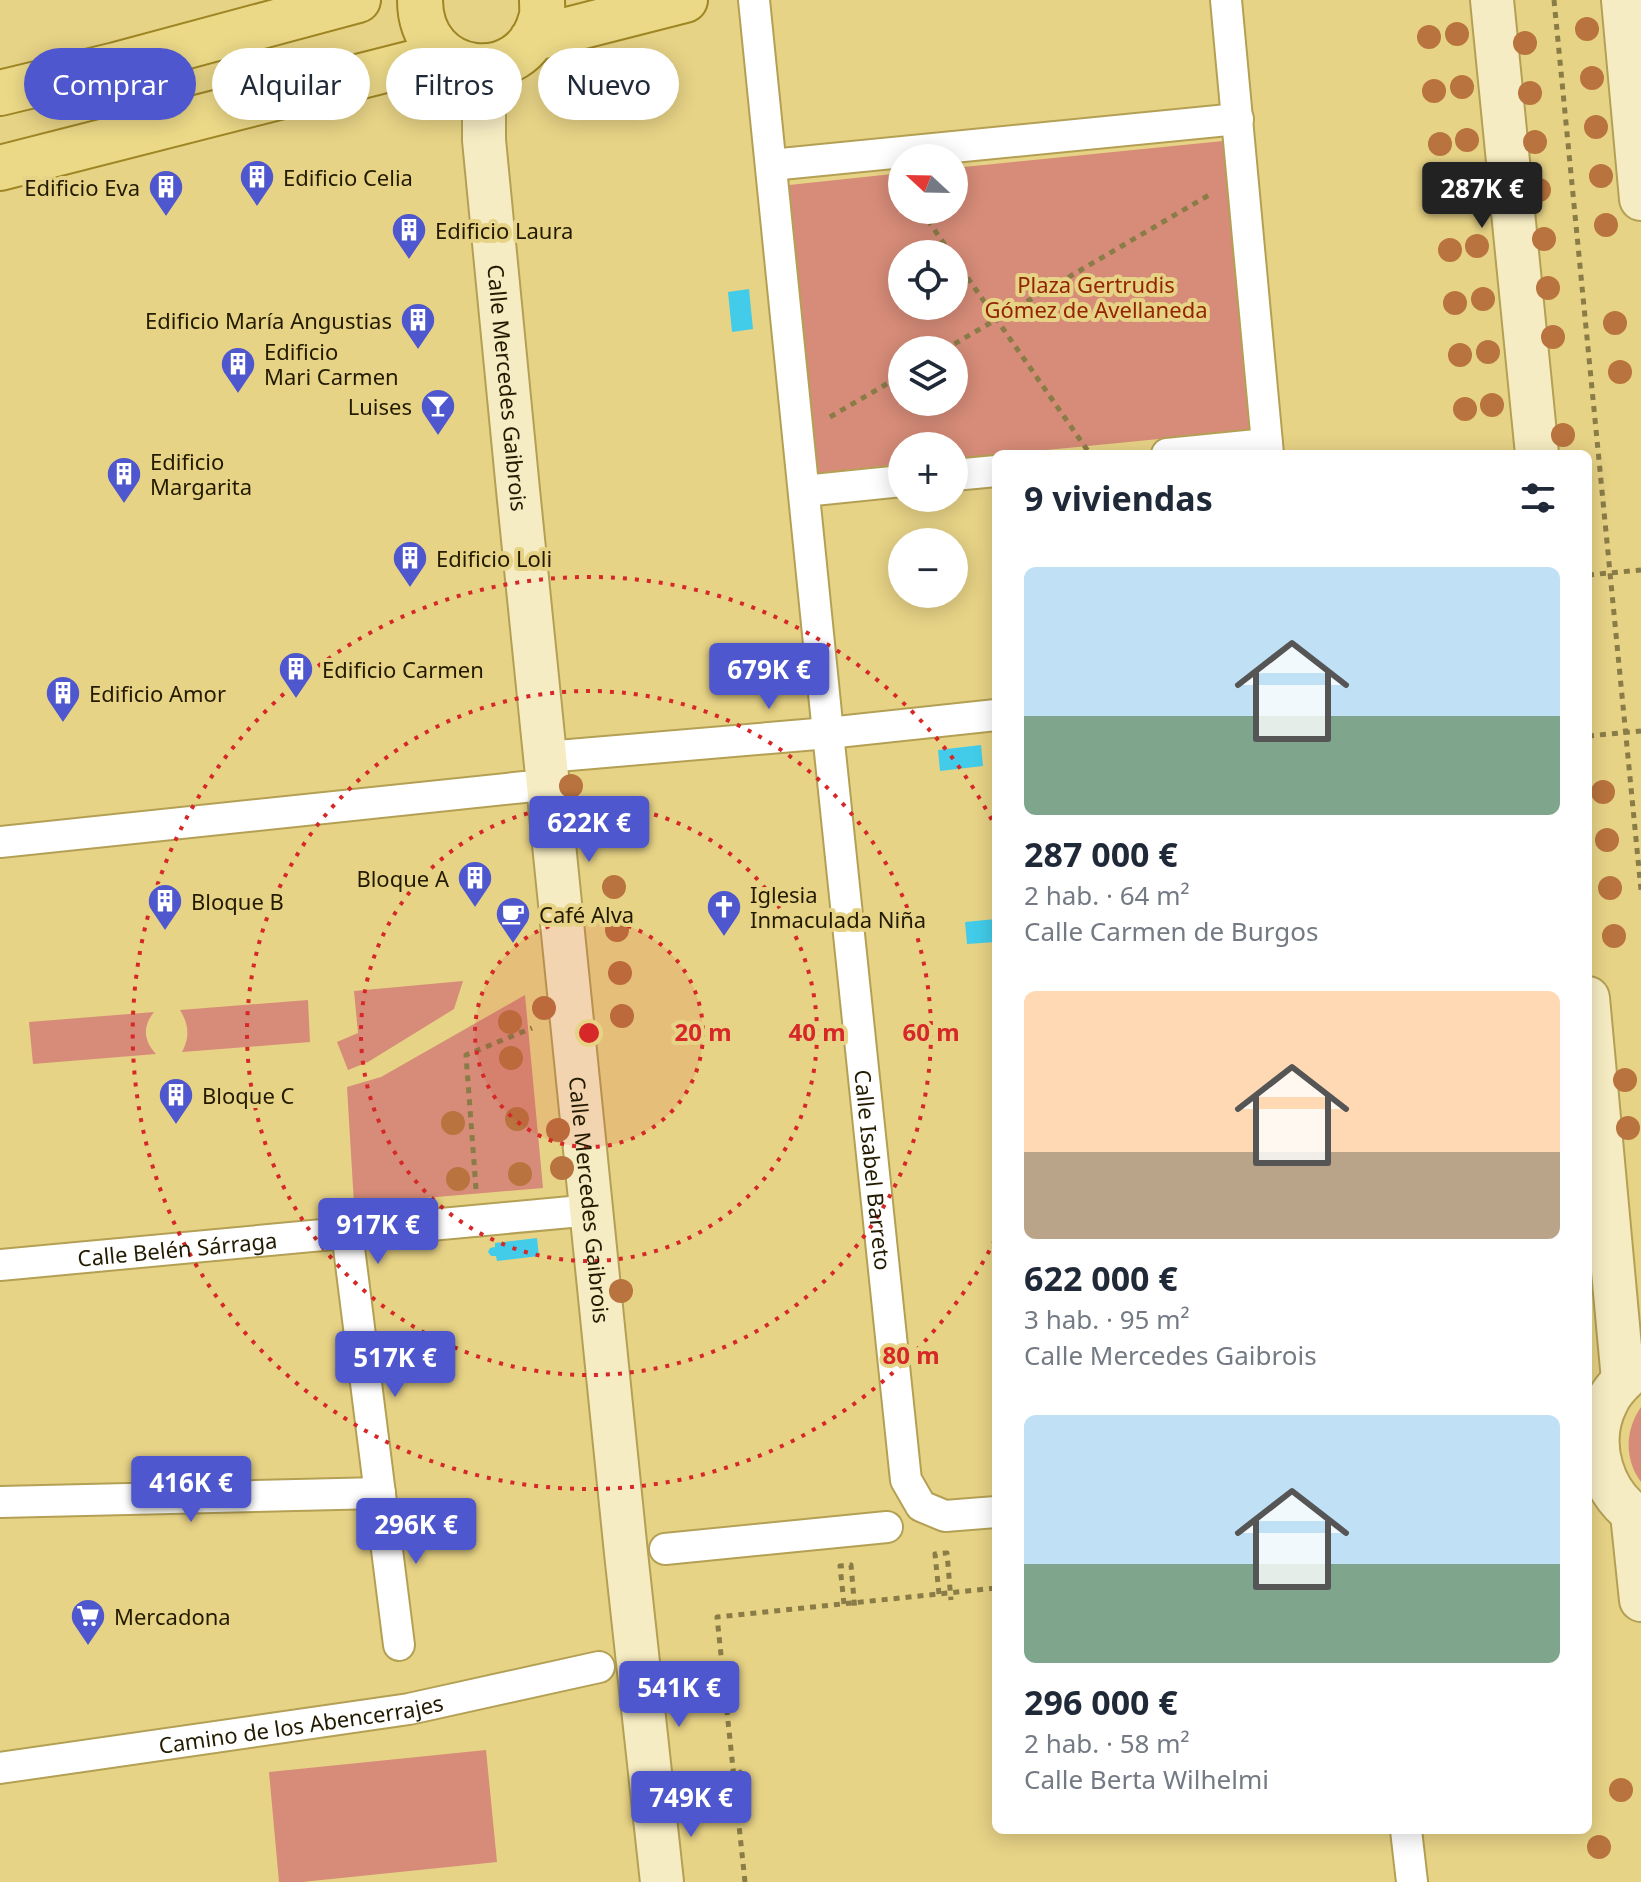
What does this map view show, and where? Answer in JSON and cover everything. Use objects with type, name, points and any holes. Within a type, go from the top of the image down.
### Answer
[{"type":"main road","points":[[1,92],[116,65],[358,0]]},
{"type":"main road","points":[[420,0],[422,22],[431,41],[443,48]]},
{"type":"main road","points":[[522,48],[537,20],[685,0]]},
{"type":"main road","points":[[0,168],[386,79]]},
{"type":"street","points":[[754,0],[828,733]]},
{"type":"street","points":[[1226,0],[1268,449],[1248,450]]},
{"type":"street","points":[[1492,0],[1537,450]]},
{"type":"street","points":[[1623,0],[1641,199]]},
{"type":"street","points":[[771,165],[1238,119]]},
{"type":"street","name":"Calle Mercedes Gaibrois","points":[[479,120],[484,140],[518,490],[535,772],[592,1210],[626,1553],[619,1664],[662,1882]]},
{"type":"street","points":[[968,474],[992,471]]},
{"type":"street","points":[[804,491],[888,482]]},
{"type":"street","points":[[0,842],[828,733],[992,715]]},
{"type":"street","name":"Calle Isabel Barreto","points":[[828,733],[906,1480],[921,1506],[945,1516],[992,1512]]},
{"type":"street","points":[[1592,1032],[1632,1372],[1607,1402],[1593,1453],[1615,1497],[1636,1516],[1641,1600]]},
{"type":"street","name":"Calle Belén Sárraga","points":[[0,1265],[592,1210]]},
{"type":"street","points":[[347,1232],[399,1645]]},
{"type":"street","points":[[0,1502],[380,1493]]},
{"type":"street","points":[[665,1549],[887,1527]]},
{"type":"street","name":"Camino de los Abencerrajes","points":[[0,1768],[409,1709],[619,1664]]},
{"type":"street","points":[[1406,1834],[1412,1882]]},
{"type":"path","points":[[1554,0],[1641,890]]},
{"type":"path","points":[[968,336],[1242,177]]},
{"type":"path","points":[[968,277],[1087,450]]},
{"type":"path","points":[[798,436],[888,383]]},
{"type":"path","points":[[1592,575],[1641,570]]},
{"type":"path","points":[[1592,736],[1641,731]]},
{"type":"path","points":[[477,1197],[466,1055],[532,1028]]},
{"type":"path","points":[[939,1594],[935,1554],[947,1553],[951,1600]]},
{"type":"path","points":[[844,1604],[840,1566],[851,1565],[855,1611]]},
{"type":"path","points":[[745,1882],[717,1617],[992,1588]]},
{"type":"path","points":[[690,1778],[742,1772]]},
{"type":"green space","name":"Plaza Gertrudis Gómez de Avellaneda","points":[[1223,141],[1251,430],[1046,450],[992,450],[992,455],[968,458],[968,432],[888,432],[888,465],[817,473],[789,185],[888,174],[888,224],[968,224],[968,167]]},
{"type":"green space","points":[[463,981],[454,1009],[368,1062],[348,1070],[337,1042],[358,1033],[354,991]]},
{"type":"green space","points":[[525,995],[543,1188],[354,1204],[347,1087],[381,1077]]},
{"type":"green space","points":[[308,1000],[310,1042],[182,1052],[187,1031],[180,1010]]},
{"type":"green space","points":[[154,1012],[146,1034],[156,1054],[33,1064],[29,1022]]},
{"type":"green space","points":[[1641,1407],[1641,1482],[1629,1454],[1629,1435]]},
{"type":"green space","points":[[486,1750],[497,1862],[279,1882],[269,1772]]},
{"type":"water","points":[[749,289],[753,329],[732,332],[728,292]]},
{"type":"water","points":[[981,745],[983,766],[940,771],[938,750]]},
{"type":"water","points":[[992,919],[992,942],[967,944],[965,922]]},
{"type":"water","points":[[537,1238],[539,1256],[497,1261],[496,1256],[488,1252],[495,1247],[495,1243]]},
{"type":"place","name":"Edificio Celia","points":[[257,208]]},
{"type":"place","name":"Edificio Eva","points":[[166,218]]},
{"type":"place","name":"Edificio Laura","points":[[409,261]]},
{"type":"place","name":"Edificio María Angustias","points":[[418,351]]},
{"type":"place","name":"Edificio Mari Carmen","points":[[238,395]]},
{"type":"place","name":"Luises","points":[[438,437]]},
{"type":"place","name":"Edificio Margarita","points":[[124,505]]},
{"type":"place","name":"Edificio Loli","points":[[410,589]]},
{"type":"place","name":"Edificio Carmen","points":[[296,700]]},
{"type":"place","name":"Edificio Amor","points":[[63,724]]},
{"type":"place","name":"Bloque A","points":[[475,909]]},
{"type":"place","name":"Bloque B","points":[[165,932]]},
{"type":"place","name":"Iglesia Inmaculada Niña","points":[[724,938]]},
{"type":"place","name":"Café Alva","points":[[513,945]]},
{"type":"place","name":"Bloque C","points":[[176,1126]]},
{"type":"place","name":"Mercadona","points":[[88,1647]]}]
